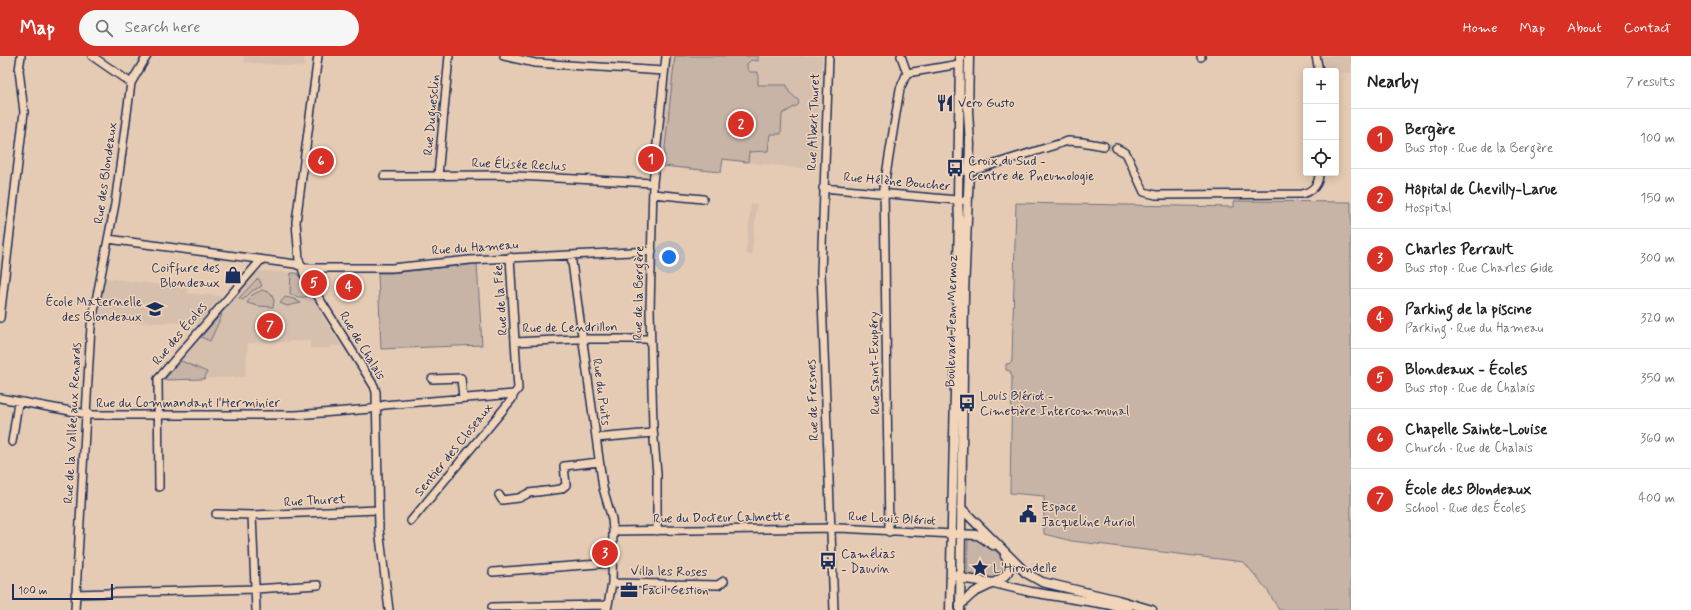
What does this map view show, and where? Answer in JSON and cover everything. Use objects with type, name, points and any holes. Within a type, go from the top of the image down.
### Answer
[{"type":"main road","name":"Boulevard Jean Mermoz","points":[[950,610],[952,561],[961,508],[964,271],[969,172],[969,56]]},
{"type":"main road","name":"Boulevard Jean Mermoz","points":[[960,60],[957,534],[961,578],[960,608]]},
{"type":"main road","points":[[961,508],[1026,573],[1042,582],[1118,600],[1152,610]]},
{"type":"main road","points":[[957,534],[978,535],[997,548],[1006,552]]},
{"type":"main road","points":[[960,608],[975,592],[994,583],[1006,575],[1010,569],[1008,559],[997,548],[992,538]]},
{"type":"main road","points":[[952,561],[956,574],[961,578],[994,583],[1031,592],[1106,604],[1128,610]]},
{"type":"street","points":[[0,318],[24,112],[19,70],[21,56]]},
{"type":"street","points":[[92,56],[131,83],[147,56]]},
{"type":"street","name":"Rue de Chalais","points":[[318,56],[296,222],[300,266],[374,386],[376,408],[378,510],[389,610]]},
{"type":"street","name":"Rue Duguesclin","points":[[438,176],[449,56]]},
{"type":"street","points":[[504,56],[535,63],[664,71]]},
{"type":"street","name":"Rue de la Bergère","points":[[657,531],[657,474],[653,433],[650,339],[653,183],[666,56]]},
{"type":"street","name":"Rue Albert Thuret","points":[[823,188],[829,56]]},
{"type":"street","points":[[901,56],[907,73],[960,60]]},
{"type":"street","points":[[1316,56],[1318,68]]},
{"type":"street","name":"Rue Saint-Exupéry","points":[[889,532],[884,187],[900,89],[907,73]]},
{"type":"street","name":"Rue des Blondeaux","points":[[131,83],[115,204],[108,239],[295,264],[300,266]]},
{"type":"street","points":[[959,164],[969,172],[1062,143],[1082,142],[1104,146]]},
{"type":"street","points":[[1116,148],[1126,153],[1128,156],[1144,192],[1156,195],[1302,194],[1313,189],[1319,176]]},
{"type":"street","name":"Rue Élisée Reclus","points":[[384,176],[497,175],[653,183]]},
{"type":"street","name":"Rue Hélène Boucher","points":[[823,188],[894,196],[958,199],[968,201]]},
{"type":"street","name":"Rue de Fresnes","points":[[823,188],[820,273],[834,610]]},
{"type":"street","points":[[653,194],[703,199]]},
{"type":"street","name":"Rue de la Vallée aux Renards","points":[[75,610],[91,326],[108,239]]},
{"type":"street","name":"Rue du Hameau","points":[[300,266],[305,268],[392,268],[510,257],[652,251]]},
{"type":"street","name":"Rue du Puits","points":[[570,255],[603,488],[612,519],[612,583],[608,607]]},
{"type":"street","name":"Rue de la Fée","points":[[510,257],[515,342]]},
{"type":"street","name":"Rue des Écoles","points":[[159,487],[158,379],[261,260]]},
{"type":"street","name":"Rue de Cendrillon","points":[[514,394],[518,389],[515,342],[582,339],[650,339]]},
{"type":"street","points":[[432,379],[461,378],[463,398]]},
{"type":"street","points":[[376,408],[384,405],[514,394]]},
{"type":"street","name":"Sentier des Closeaux","points":[[411,522],[512,399],[514,394]]},
{"type":"street","name":"Rue du Commandant l'Herminier","points":[[0,398],[85,414],[158,416],[296,415],[376,408]]},
{"type":"street","points":[[12,442],[18,402]]},
{"type":"street","points":[[596,438],[653,433]]},
{"type":"street","points":[[499,495],[502,500],[519,498],[529,493],[561,489],[566,485],[564,466],[599,462]]},
{"type":"street","name":"Rue Thuret","points":[[216,514],[252,515],[378,510]]},
{"type":"street","points":[[252,515],[256,610]]},
{"type":"street","name":"Rue du Docteur Calmette","points":[[613,531],[831,528]]},
{"type":"street","name":"Rue Louis Blériot","points":[[831,528],[889,532],[957,534]]},
{"type":"street","points":[[493,572],[611,563]]},
{"type":"street","name":"Villa les Roses","points":[[612,583],[718,585],[724,581]]},
{"type":"street","points":[[75,594],[255,589],[318,584]]},
{"type":"street","points":[[492,607],[608,607]]},
{"type":"shaded area","points":[[244,56],[305,56],[304,67],[244,62]]},
{"type":"shaded area","points":[[670,56],[822,56],[817,170],[723,160],[722,173],[659,166]]},
{"type":"shaded area","points":[[675,56],[758,56],[758,61],[751,60],[747,64],[747,68],[750,72],[758,72],[758,85],[787,85],[789,92],[799,101],[798,105],[782,114],[781,134],[770,134],[768,151],[749,152],[748,162],[723,159],[721,172],[663,166]]},
{"type":"shaded area","points":[[1320,56],[1351,56],[1351,73],[1339,72],[1339,68],[1322,68]]},
{"type":"shaded area","points":[[1234,201],[1351,202],[1351,610],[1279,610],[1268,591],[1244,562],[1072,541],[1044,534],[1044,496],[1010,493],[1012,377],[1010,371],[1006,370],[1006,364],[1011,363],[1012,360],[1016,203],[1234,207]]},
{"type":"shaded area","points":[[751,204],[757,204],[752,255],[746,254]]},
{"type":"shaded area","points":[[477,264],[482,345],[381,349],[378,273]]},
{"type":"shaded area","points":[[257,272],[297,273],[341,346],[331,346],[331,348],[310,348],[310,341],[248,343],[245,377],[164,380]]},
{"type":"shaded area","points":[[291,273],[297,273],[311,295],[300,297],[290,294]]},
{"type":"shaded area","name":"École Maternelle des Blondeaux","points":[[105,278],[188,288],[188,293],[222,296],[199,323],[96,322]]},
{"type":"shaded area","points":[[257,279],[259,279],[262,286],[252,291],[243,300],[239,298]]},
{"type":"shaded area","points":[[262,290],[271,293],[274,301],[273,307],[258,306],[247,303],[252,295]]},
{"type":"shaded area","points":[[285,297],[294,299],[301,303],[287,306],[280,303]]},
{"type":"shaded area","points":[[221,314],[222,315],[210,341],[201,337]]},
{"type":"shaded area","points":[[181,361],[207,372],[204,379],[164,380]]},
{"type":"shaded area","points":[[973,538],[987,544],[997,552],[1007,564],[1005,570],[989,579],[977,578],[967,573],[968,539]]},
{"type":"tunnel","points":[[1104,146],[1116,148]]},
{"type":"place","name":"Vero Gusto","points":[[945,103]]},
{"type":"place","name":"Hôpital de Chevilly-Larue","points":[[741,124]]},
{"type":"place","name":"Bergère","points":[[651,159]]},
{"type":"place","name":"Chapelle Sainte-Louise","points":[[321,161]]},
{"type":"place","name":"Croix du Sud - Centre de Pneumologie","points":[[955,168]]},
{"type":"place","name":"Coiffure des Blondeaux","points":[[233,275]]},
{"type":"place","name":"Blondeaux - Écoles","points":[[314,283]]},
{"type":"place","name":"Parking de la piscine","points":[[349,287]]},
{"type":"place","name":"École Maternelle des Blondeaux","points":[[155,309]]},
{"type":"place","name":"École des Blondeaux","points":[[270,326]]},
{"type":"place","name":"Louis Blériot - Cimetière Intercommunal","points":[[967,403]]},
{"type":"place","name":"Espace Jacqueline Auriol","points":[[1028,514]]},
{"type":"place","name":"Charles Perrault","points":[[605,553]]},
{"type":"place","name":"Camélias - Dauvin","points":[[828,561]]},
{"type":"place","name":"L'Hirondelle","points":[[980,568]]},
{"type":"place","name":"Facil Gestion","points":[[629,590]]}]
